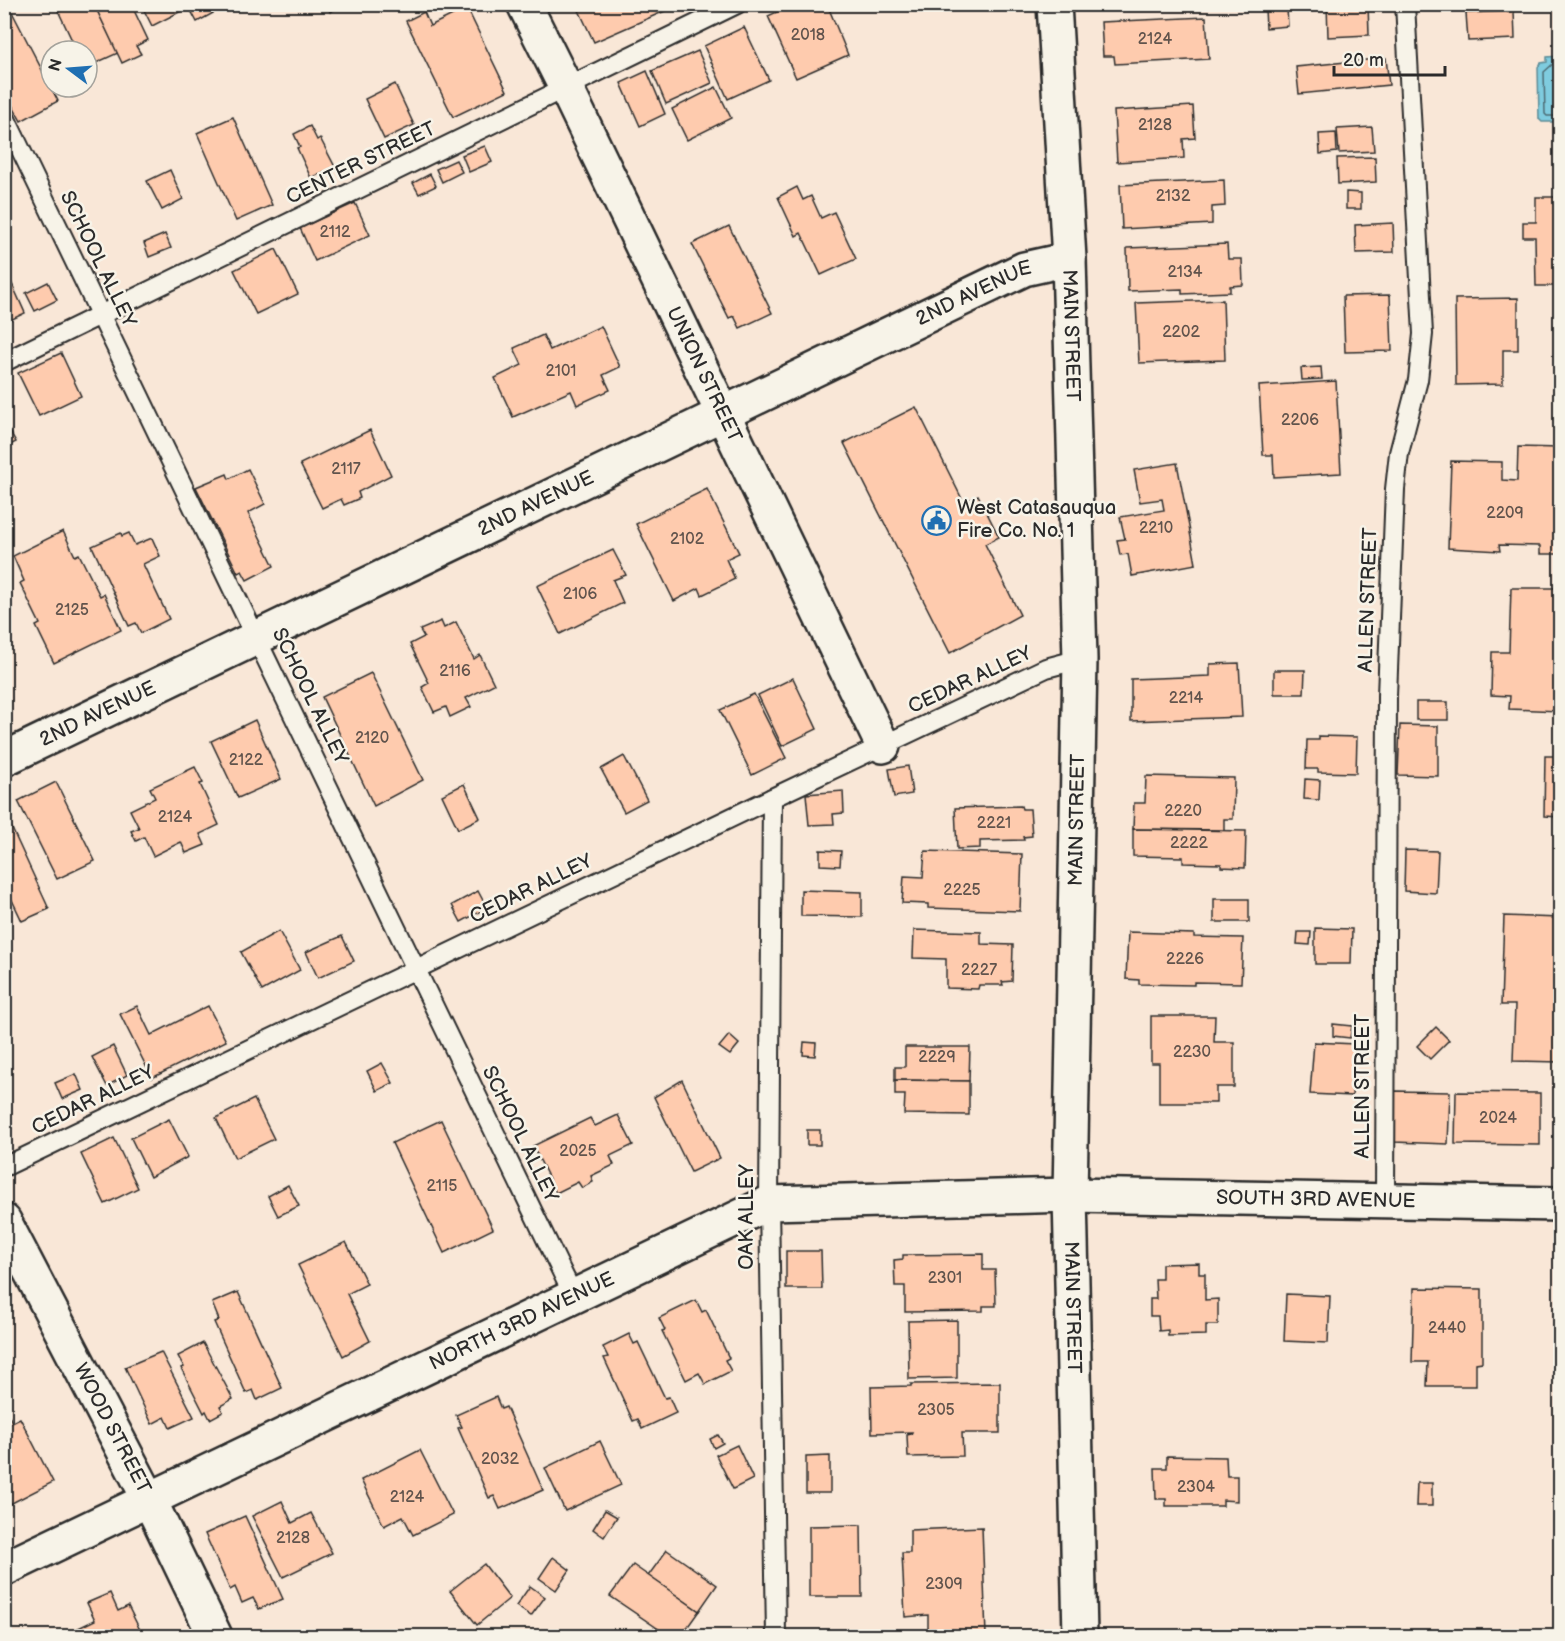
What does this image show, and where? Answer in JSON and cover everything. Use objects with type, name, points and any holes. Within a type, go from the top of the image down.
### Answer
[{"type":"street","name":"UNION STREET","points":[[524,4],[883,746]]},
{"type":"street","name":"MAIN STREET","points":[[1054,4],[1069,259],[1080,659],[1070,1195],[1080,1636]]},
{"type":"street","name":"2ND AVENUE","points":[[4,759],[1024,269],[1069,259]]},
{"type":"street","name":"SOUTH 3RD AVENUE","points":[[1070,1195],[1560,1204]]},
{"type":"street","name":"NORTH 3RD AVENUE","points":[[4,1569],[769,1203],[1070,1195]]},
{"type":"street","name":"WOOD STREET","points":[[4,1221],[149,1499],[215,1636]]},
{"type":"lane","name":"CENTER STREET","points":[[4,362],[737,4]]},
{"type":"lane","name":"ALLEN STREET","points":[[1384,1200],[1387,696],[1395,489],[1399,453],[1418,380],[1423,334],[1405,4]]},
{"type":"lane","name":"SCHOOL ALLEY","points":[[4,116],[574,1297]]},
{"type":"lane","name":"CEDAR ALLEY","points":[[4,1167],[1046,668],[1080,659]]},
{"type":"lane","name":"OAK ALLEY","points":[[772,798],[769,1203],[776,1636]]},
{"type":"water","points":[[1559,56],[1560,122],[1542,122],[1539,119],[1538,67],[1541,63],[1547,62],[1547,57]]},
{"type":"building","points":[[55,4],[94,4],[118,53],[99,62],[99,39],[71,39]]},
{"type":"building","points":[[94,4],[131,4],[148,40],[136,46],[141,54],[122,63]]},
{"type":"building","points":[[141,4],[214,4],[217,11],[197,22],[189,7],[152,26]]},
{"type":"building","points":[[326,4],[345,4],[330,12]]},
{"type":"building","points":[[576,4],[673,4],[674,7],[594,42]]},
{"type":"building","points":[[794,4],[827,4],[848,55],[796,78],[768,16]]},
{"type":"building","points":[[1120,4],[1200,4],[1200,5],[1120,6]]},
{"type":"building","points":[[1327,4],[1368,4],[1369,35],[1328,37]]},
{"type":"building","points":[[5,5],[8,12],[11,10],[39,64],[39,99],[57,99],[58,101],[21,121],[6,94],[10,92],[4,80]]},
{"type":"building","points":[[467,8],[507,91],[453,117],[406,21],[424,12],[430,26]]},
{"type":"building","points":[[1287,8],[1288,26],[1266,28],[1265,9]]},
{"type":"building","points":[[1514,11],[1515,39],[1468,41],[1466,13]]},
{"type":"building","points":[[1206,17],[1209,59],[1115,64],[1114,56],[1103,56],[1101,22]]},
{"type":"building","points":[[744,27],[769,80],[728,99],[704,46]]},
{"type":"building","points":[[698,51],[712,83],[666,104],[652,71]]},
{"type":"building","points":[[1386,58],[1389,85],[1299,94],[1296,67]]},
{"type":"building","points":[[647,71],[665,114],[640,126],[621,83]]},
{"type":"building","points":[[395,84],[414,125],[384,139],[365,99]]},
{"type":"building","points":[[716,87],[731,118],[687,140],[672,109]]},
{"type":"building","points":[[1193,106],[1195,138],[1183,139],[1184,158],[1117,162],[1114,111]]},
{"type":"building","points":[[233,117],[272,205],[236,221],[197,133]]},
{"type":"building","points":[[310,126],[317,140],[320,138],[335,167],[311,178],[297,148],[300,147],[294,134]]},
{"type":"building","points":[[1372,127],[1374,151],[1339,153],[1337,129]]},
{"type":"building","points":[[1336,133],[1337,152],[1320,154],[1319,134]]},
{"type":"building","points":[[485,146],[492,162],[469,172],[462,155]]},
{"type":"building","points":[[1375,157],[1376,182],[1338,184],[1337,158]]},
{"type":"building","points":[[456,160],[462,172],[442,182],[436,169]]},
{"type":"building","points":[[170,170],[183,199],[162,210],[147,181]]},
{"type":"building","points":[[430,174],[436,186],[419,194],[413,183]]},
{"type":"building","points":[[1224,180],[1225,206],[1212,207],[1212,224],[1122,229],[1120,185]]},
{"type":"building","points":[[797,187],[803,200],[811,196],[821,218],[834,212],[856,259],[821,275],[801,233],[796,236],[778,197]]},
{"type":"building","points":[[1346,192],[1361,193],[1361,209],[1346,209]]},
{"type":"building","points":[[1536,197],[1560,197],[1560,286],[1536,286],[1535,237],[1523,237],[1523,222],[1536,222]]},
{"type":"building","points":[[355,203],[370,235],[315,261],[300,228]]},
{"type":"building","points":[[1393,223],[1394,252],[1356,253],[1355,225]]},
{"type":"building","points":[[729,226],[772,313],[740,328],[734,316],[729,318],[692,244]]},
{"type":"building","points":[[165,234],[171,248],[149,257],[144,243]]},
{"type":"building","points":[[1227,244],[1228,259],[1242,259],[1243,285],[1230,286],[1230,292],[1182,294],[1182,289],[1128,291],[1127,248]]},
{"type":"building","points":[[276,249],[298,294],[256,314],[234,270]]},
{"type":"building","points":[[8,275],[25,313],[4,323],[4,276]]},
{"type":"building","points":[[48,282],[57,300],[35,311],[26,293]]},
{"type":"building","points":[[1390,295],[1392,351],[1345,352],[1343,296]]},
{"type":"building","points":[[1518,298],[1518,350],[1503,350],[1503,384],[1456,385],[1455,299]]},
{"type":"building","points":[[1223,300],[1225,360],[1139,363],[1136,303]]},
{"type":"building","points":[[601,326],[620,367],[603,375],[610,390],[577,405],[571,391],[513,417],[495,378],[522,365],[514,348],[543,335],[550,350]]},
{"type":"building","points":[[61,353],[81,396],[39,416],[18,373]]},
{"type":"building","points":[[1321,367],[1322,379],[1302,380],[1301,368]]},
{"type":"building","points":[[1336,381],[1341,473],[1274,477],[1273,455],[1263,455],[1259,386]]},
{"type":"building","name":"West Catasauqua Fire Co. No. 1","points":[[916,407],[964,503],[978,495],[999,537],[985,544],[1020,615],[950,653],[844,443]]},
{"type":"building","points":[[4,421],[16,442],[4,448]]},
{"type":"building","points":[[370,430],[391,475],[358,492],[360,498],[344,505],[341,499],[322,508],[300,464]]},
{"type":"building","points":[[1518,447],[1560,448],[1560,554],[1540,554],[1540,546],[1499,545],[1500,551],[1448,548],[1451,461],[1502,462],[1502,480],[1517,481]]},
{"type":"building","points":[[1177,463],[1196,564],[1132,576],[1128,554],[1120,555],[1117,540],[1125,539],[1120,517],[1164,510],[1162,499],[1140,502],[1134,470]]},
{"type":"building","points":[[248,469],[265,504],[248,513],[274,566],[247,580],[242,571],[238,573],[196,487],[227,474],[229,479]]},
{"type":"building","points":[[707,489],[739,553],[726,559],[735,579],[702,595],[699,588],[674,601],[636,524]]},
{"type":"building","points":[[63,531],[75,556],[79,554],[100,596],[104,594],[121,630],[54,663],[36,626],[40,624],[20,583],[24,581],[13,556]]},
{"type":"building","points":[[121,533],[122,536],[129,533],[135,545],[152,538],[160,556],[143,564],[169,619],[141,633],[136,623],[129,626],[92,546]]},
{"type":"building","points":[[613,550],[626,575],[613,580],[623,603],[560,634],[537,586]]},
{"type":"building","points":[[1511,588],[1560,588],[1560,711],[1509,709],[1510,696],[1491,695],[1492,652],[1509,652]]},
{"type":"building","points":[[441,621],[444,628],[456,622],[474,659],[480,655],[494,684],[466,698],[471,707],[450,717],[446,707],[434,712],[422,687],[429,683],[410,644],[424,637],[420,630]]},
{"type":"building","points":[[1239,663],[1242,717],[1131,721],[1131,679],[1210,676],[1210,664]]},
{"type":"building","points":[[1274,670],[1305,670],[1304,694],[1274,694]]},
{"type":"building","points":[[371,673],[423,780],[374,806],[322,697]]},
{"type":"building","points":[[793,678],[817,729],[782,746],[758,695]]},
{"type":"building","points":[[754,694],[786,758],[752,775],[720,710]]},
{"type":"building","points":[[1416,702],[1448,702],[1448,720],[1416,720]]},
{"type":"building","points":[[255,720],[281,779],[238,798],[211,741]]},
{"type":"building","points":[[1400,725],[1438,726],[1438,776],[1398,775]]},
{"type":"building","points":[[1319,736],[1357,737],[1356,773],[1318,772],[1318,769],[1306,769],[1307,740],[1319,740]]},
{"type":"building","points":[[624,756],[647,800],[624,812],[601,769]]},
{"type":"building","points":[[1545,756],[1560,756],[1560,817],[1544,816]]},
{"type":"building","points":[[908,766],[912,794],[894,797],[889,769]]},
{"type":"building","points":[[195,767],[203,783],[200,784],[219,825],[200,834],[205,845],[186,853],[181,842],[153,856],[144,837],[136,841],[131,831],[139,828],[130,810],[155,798],[150,788]]},
{"type":"building","points":[[1146,776],[1234,778],[1233,819],[1224,819],[1224,830],[1133,829],[1134,803],[1145,803]]},
{"type":"building","points":[[1305,779],[1320,780],[1319,800],[1304,799]]},
{"type":"building","points":[[56,782],[95,861],[57,879],[18,801]]},
{"type":"building","points":[[464,784],[480,818],[458,829],[442,795]]},
{"type":"building","points":[[843,791],[844,813],[833,814],[834,824],[809,825],[806,794]]},
{"type":"building","points":[[1021,806],[1022,809],[1030,809],[1032,836],[1023,837],[1024,840],[980,841],[980,848],[957,849],[955,808]]},
{"type":"building","points":[[8,820],[49,909],[22,921],[4,883],[4,822]]},
{"type":"building","points":[[1133,829],[1246,831],[1245,868],[1221,867],[1221,864],[1183,863],[1183,857],[1133,856]]},
{"type":"building","points":[[820,850],[841,851],[840,866],[820,865]]},
{"type":"building","points":[[1405,850],[1438,851],[1436,893],[1404,891]]},
{"type":"building","points":[[925,851],[1022,854],[1020,911],[928,908],[928,904],[902,903],[904,876],[923,877]]},
{"type":"building","points":[[801,890],[862,892],[862,917],[801,916]]},
{"type":"building","points":[[478,891],[487,908],[461,922],[452,905]]},
{"type":"building","points":[[1214,899],[1249,899],[1249,922],[1214,922]]},
{"type":"building","points":[[1504,916],[1560,918],[1560,1062],[1513,1061],[1515,1005],[1501,1005]]},
{"type":"building","points":[[1315,928],[1352,929],[1351,964],[1315,964]]},
{"type":"building","points":[[914,930],[981,932],[981,944],[1013,945],[1012,981],[1002,982],[1003,985],[979,985],[978,989],[946,988],[946,959],[913,958]]},
{"type":"building","points":[[279,931],[300,970],[262,991],[241,952]]},
{"type":"building","points":[[1128,932],[1243,938],[1241,983],[1139,984],[1139,980],[1126,979]]},
{"type":"building","points":[[1298,932],[1311,932],[1310,945],[1297,944]]},
{"type":"building","points":[[342,936],[354,961],[318,978],[306,952]]},
{"type":"building","points":[[137,1006],[151,1035],[208,1006],[226,1041],[152,1078],[120,1014]]},
{"type":"building","points":[[1151,1016],[1215,1016],[1214,1042],[1234,1042],[1234,1087],[1216,1087],[1216,1103],[1159,1103],[1159,1063],[1151,1063]]},
{"type":"building","points":[[1333,1024],[1352,1026],[1350,1038],[1333,1036]]},
{"type":"building","points":[[1436,1027],[1449,1040],[1430,1059],[1417,1046]]},
{"type":"building","points":[[729,1035],[739,1044],[730,1055],[719,1047]]},
{"type":"building","points":[[804,1042],[816,1043],[815,1056],[803,1055]]},
{"type":"building","points":[[1314,1042],[1355,1044],[1352,1096],[1310,1094]]},
{"type":"building","points":[[113,1046],[127,1075],[107,1086],[92,1057]]},
{"type":"building","points":[[905,1047],[970,1047],[969,1081],[895,1080],[895,1067],[905,1067]]},
{"type":"building","points":[[382,1063],[393,1083],[377,1091],[367,1071]]},
{"type":"building","points":[[76,1074],[83,1090],[62,1099],[55,1083]]},
{"type":"building","points":[[682,1080],[720,1158],[691,1172],[654,1097]]},
{"type":"building","points":[[895,1080],[969,1081],[969,1115],[904,1114],[905,1095],[895,1095]]},
{"type":"building","points":[[1395,1091],[1450,1092],[1448,1144],[1394,1142]]},
{"type":"building","points":[[1456,1092],[1540,1093],[1540,1145],[1455,1144]]},
{"type":"building","points":[[254,1099],[274,1139],[235,1158],[216,1118]]},
{"type":"building","points":[[618,1115],[633,1145],[610,1156],[614,1165],[591,1176],[593,1182],[582,1188],[578,1182],[556,1193],[533,1146],[590,1118],[595,1126]]},
{"type":"building","points":[[169,1119],[188,1157],[150,1177],[131,1138]]},
{"type":"building","points":[[441,1120],[493,1229],[444,1253],[392,1143]]},
{"type":"building","points":[[807,1130],[820,1130],[820,1145],[807,1145]]},
{"type":"building","points":[[114,1138],[138,1188],[105,1204],[81,1154]]},
{"type":"building","points":[[288,1185],[299,1206],[278,1216],[268,1196]]},
{"type":"building","points":[[346,1242],[367,1284],[347,1294],[370,1341],[343,1356],[298,1265]]},
{"type":"building","points":[[786,1251],[821,1251],[822,1289],[786,1289]]},
{"type":"building","points":[[983,1254],[983,1270],[995,1270],[996,1306],[983,1306],[983,1311],[905,1312],[905,1286],[895,1286],[894,1260],[903,1259],[903,1255]]},
{"type":"building","points":[[1199,1263],[1199,1274],[1205,1274],[1205,1300],[1218,1299],[1218,1325],[1206,1325],[1206,1335],[1168,1336],[1168,1330],[1159,1331],[1158,1316],[1150,1316],[1150,1299],[1156,1299],[1155,1279],[1162,1279],[1162,1264]]},
{"type":"building","points":[[1414,1288],[1482,1289],[1482,1362],[1476,1363],[1476,1386],[1427,1386],[1428,1362],[1412,1362]]},
{"type":"building","points":[[238,1292],[282,1388],[257,1400],[253,1390],[246,1393],[214,1322],[219,1320],[212,1303]]},
{"type":"building","points":[[1286,1294],[1330,1296],[1328,1343],[1284,1341]]},
{"type":"building","points":[[696,1300],[702,1312],[706,1310],[729,1358],[725,1360],[731,1371],[705,1384],[699,1373],[686,1380],[662,1331],[665,1330],[659,1318]]},
{"type":"building","points":[[957,1320],[957,1378],[909,1379],[908,1321]]},
{"type":"building","points":[[629,1334],[634,1344],[638,1342],[665,1398],[669,1397],[676,1413],[642,1429],[638,1419],[633,1421],[604,1358],[608,1357],[603,1347]]},
{"type":"building","points":[[203,1343],[233,1399],[220,1406],[223,1412],[210,1419],[206,1411],[204,1413],[181,1368],[184,1367],[178,1356]]},
{"type":"building","points":[[161,1352],[194,1417],[170,1428],[165,1417],[152,1424],[125,1367]]},
{"type":"building","points":[[1000,1383],[1000,1433],[962,1433],[963,1456],[908,1457],[907,1435],[912,1432],[872,1433],[871,1387]]},
{"type":"building","points":[[496,1397],[501,1409],[506,1407],[543,1490],[500,1509],[494,1496],[489,1498],[458,1428],[462,1427],[456,1415]]},
{"type":"building","points":[[7,1412],[12,1422],[20,1418],[53,1482],[6,1506],[4,1503],[4,1414]]},
{"type":"building","points":[[718,1435],[723,1443],[714,1448],[710,1439]]},
{"type":"building","points":[[600,1441],[621,1485],[565,1511],[545,1468]]},
{"type":"building","points":[[737,1445],[753,1479],[733,1489],[716,1455]]},
{"type":"building","points":[[420,1450],[453,1515],[413,1535],[403,1516],[384,1526],[361,1480]]},
{"type":"building","points":[[830,1456],[830,1493],[806,1493],[806,1457]]},
{"type":"building","points":[[1167,1456],[1226,1457],[1227,1476],[1237,1476],[1237,1501],[1223,1500],[1223,1506],[1166,1506],[1166,1499],[1156,1499],[1155,1468],[1167,1468]]},
{"type":"building","points":[[1417,1483],[1432,1483],[1432,1506],[1416,1506]]},
{"type":"building","points":[[282,1501],[292,1523],[311,1513],[332,1553],[283,1577],[252,1516]]},
{"type":"building","points":[[605,1510],[617,1517],[604,1537],[593,1529]]},
{"type":"building","points":[[245,1516],[283,1599],[259,1609],[253,1598],[242,1603],[235,1587],[230,1590],[205,1534]]},
{"type":"building","points":[[861,1525],[862,1597],[809,1597],[809,1526]]},
{"type":"building","points":[[982,1527],[986,1636],[928,1636],[928,1615],[905,1617],[902,1553],[910,1553],[910,1530]]},
{"type":"building","points":[[667,1550],[717,1585],[699,1611],[648,1576]]},
{"type":"building","points":[[553,1557],[570,1570],[556,1590],[539,1578]]},
{"type":"building","points":[[484,1564],[510,1598],[477,1625],[450,1591]]},
{"type":"building","points":[[633,1565],[699,1611],[681,1636],[669,1636],[610,1596]]},
{"type":"building","points":[[530,1586],[545,1597],[531,1616],[516,1606]]},
{"type":"building","points":[[110,1593],[118,1611],[128,1606],[143,1636],[62,1636],[95,1620],[87,1603]]},
{"type":"place","name":"West Catasauqua Fire Co. No. 1","points":[[936,520]]}]
